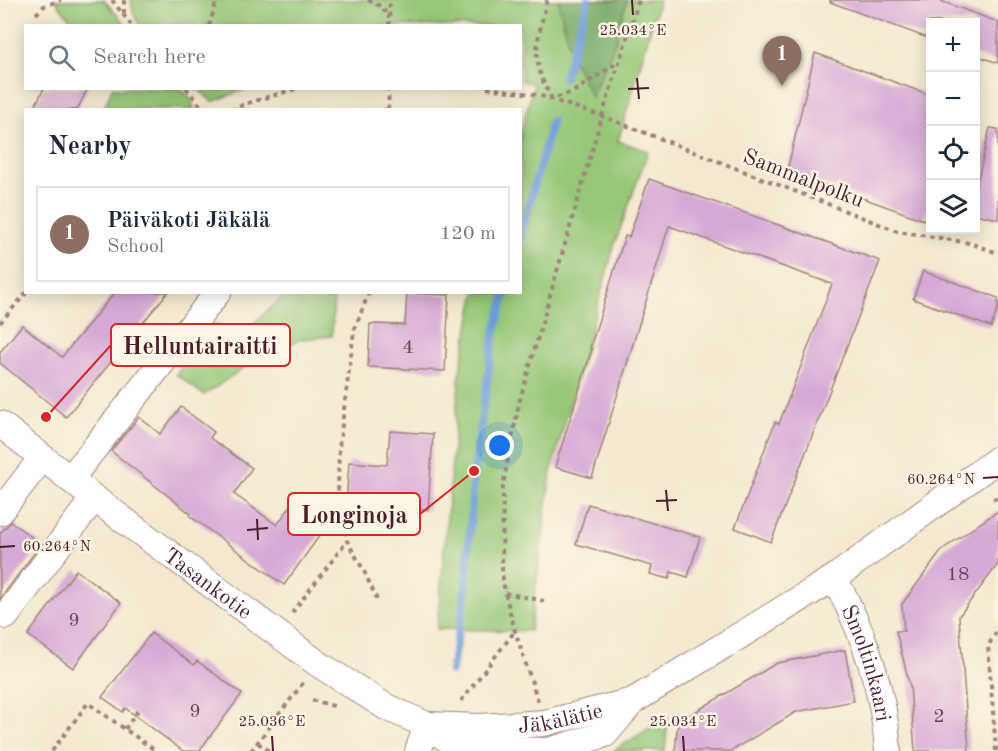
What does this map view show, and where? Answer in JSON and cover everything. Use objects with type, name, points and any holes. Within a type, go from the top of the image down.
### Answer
[{"type":"street","points":[[70,479],[216,294]]},
{"type":"street","name":"Tasankotie","points":[[0,424],[94,498],[317,663],[397,713],[427,725]]},
{"type":"street","points":[[0,512],[42,458]]},
{"type":"street","name":"Jäkälätie","points":[[427,725],[456,746],[504,750],[549,751],[605,734],[633,701],[834,578],[998,459]]},
{"type":"street","points":[[6,616],[94,498]]},
{"type":"street","name":"Smoltinkaari","points":[[834,578],[848,603],[870,655],[881,694],[888,751]]},
{"type":"street","points":[[418,751],[427,725]]},
{"type":"path","points":[[36,14],[44,6],[61,0]]},
{"type":"path","points":[[112,0],[130,24]]},
{"type":"path","points":[[124,0],[124,16]]},
{"type":"path","points":[[210,24],[217,0]]},
{"type":"path","points":[[368,0],[382,7],[389,18]]},
{"type":"path","points":[[389,24],[390,0]]},
{"type":"path","points":[[547,0],[536,61],[541,80],[552,99],[573,92],[619,63]]},
{"type":"path","points":[[540,706],[514,631],[505,593],[502,573],[503,485],[519,403],[602,116],[639,0]]},
{"type":"path","points":[[188,90],[202,108]]},
{"type":"path","points":[[235,108],[248,102],[292,90]]},
{"type":"path","points":[[388,108],[389,90]]},
{"type":"path","name":"Sammalpolku","points":[[502,90],[538,95],[602,116],[897,231],[969,243],[998,253]]},
{"type":"path","points":[[0,323],[25,294]]},
{"type":"path","points":[[368,294],[354,331],[339,448],[338,487],[347,542],[377,600]]},
{"type":"path","points":[[292,613],[347,542]]},
{"type":"path","points":[[505,593],[544,601]]},
{"type":"path","points":[[996,751],[988,646],[998,628]]},
{"type":"path","points":[[459,704],[514,631]]},
{"type":"path","points":[[251,751],[317,663]]},
{"type":"path","points":[[51,751],[88,703],[156,751]]},
{"type":"path","points":[[124,729],[139,709]]},
{"type":"path","points":[[258,743],[269,751]]},
{"type":"green space","points":[[55,0],[104,0],[125,24],[74,24]]},
{"type":"green space","points":[[131,0],[659,0],[618,141],[648,151],[615,243],[551,472],[530,631],[437,629],[460,371],[476,294],[522,294],[522,127],[534,84],[522,80],[522,24],[139,24],[133,13]]},
{"type":"green space","points":[[558,0],[627,0],[615,43],[591,97],[571,55]]},
{"type":"green space","points":[[111,90],[182,90],[191,99],[194,108],[104,108]]},
{"type":"green space","points":[[200,90],[243,90],[212,102]]},
{"type":"green space","points":[[287,294],[334,294],[332,336],[301,339],[270,353],[249,327]]},
{"type":"green space","points":[[217,324],[258,358],[204,395],[176,374]]},
{"type":"green space","points":[[668,717],[665,751],[613,751]]},
{"type":"building","points":[[830,0],[938,0],[998,22],[998,63],[980,57],[980,18],[926,18],[926,38],[830,2]]},
{"type":"building","points":[[815,53],[926,94],[926,214],[924,220],[787,171]]},
{"type":"building","points":[[43,90],[87,90],[78,108],[34,108]]},
{"type":"building","points":[[990,128],[998,129],[998,219],[980,215],[980,170]]},
{"type":"building","points":[[649,179],[880,261],[771,542],[735,528],[775,422],[779,424],[832,284],[669,226],[592,478],[555,467],[625,236],[629,237]]},
{"type":"building","points":[[923,271],[998,298],[998,308],[991,327],[913,299]]},
{"type":"building","points":[[113,294],[166,294],[66,417],[0,363],[0,352],[22,325],[62,357]]},
{"type":"building","points":[[407,294],[449,295],[445,371],[368,367],[370,324],[405,325]]},
{"type":"building","points":[[181,407],[214,432],[210,438],[252,468],[234,494],[277,525],[295,500],[328,524],[284,585],[190,516],[191,514],[111,451],[139,417],[160,434]]},
{"type":"building","points":[[390,431],[433,434],[428,510],[346,504],[349,462],[387,465]]},
{"type":"building","points":[[588,504],[700,537],[688,577],[671,572],[669,579],[650,574],[652,566],[576,544]]},
{"type":"building","points":[[998,511],[998,564],[959,616],[969,751],[915,751],[910,686],[896,631],[904,631],[902,604],[943,549]]},
{"type":"building","points":[[11,522],[41,544],[0,599],[0,533]]},
{"type":"building","points":[[76,570],[121,603],[73,668],[28,635]]},
{"type":"building","points":[[151,633],[194,665],[197,661],[242,694],[199,751],[183,751],[125,708],[123,712],[102,697]]},
{"type":"building","points":[[845,650],[854,701],[796,712],[731,751],[675,751],[678,722],[777,663]]},
{"type":"waterway","points":[[564,78],[588,0]]},
{"type":"waterway","points":[[522,231],[552,121]]},
{"type":"waterway","points":[[451,671],[465,597],[474,471],[494,335],[505,294]]},
{"type":"place","name":"Päiväkoti Jäkälä","points":[[782,86]]},
{"type":"place","name":"Helluntairaitti","points":[[46,417]]},
{"type":"place","name":"Longinoja","points":[[474,471]]}]
